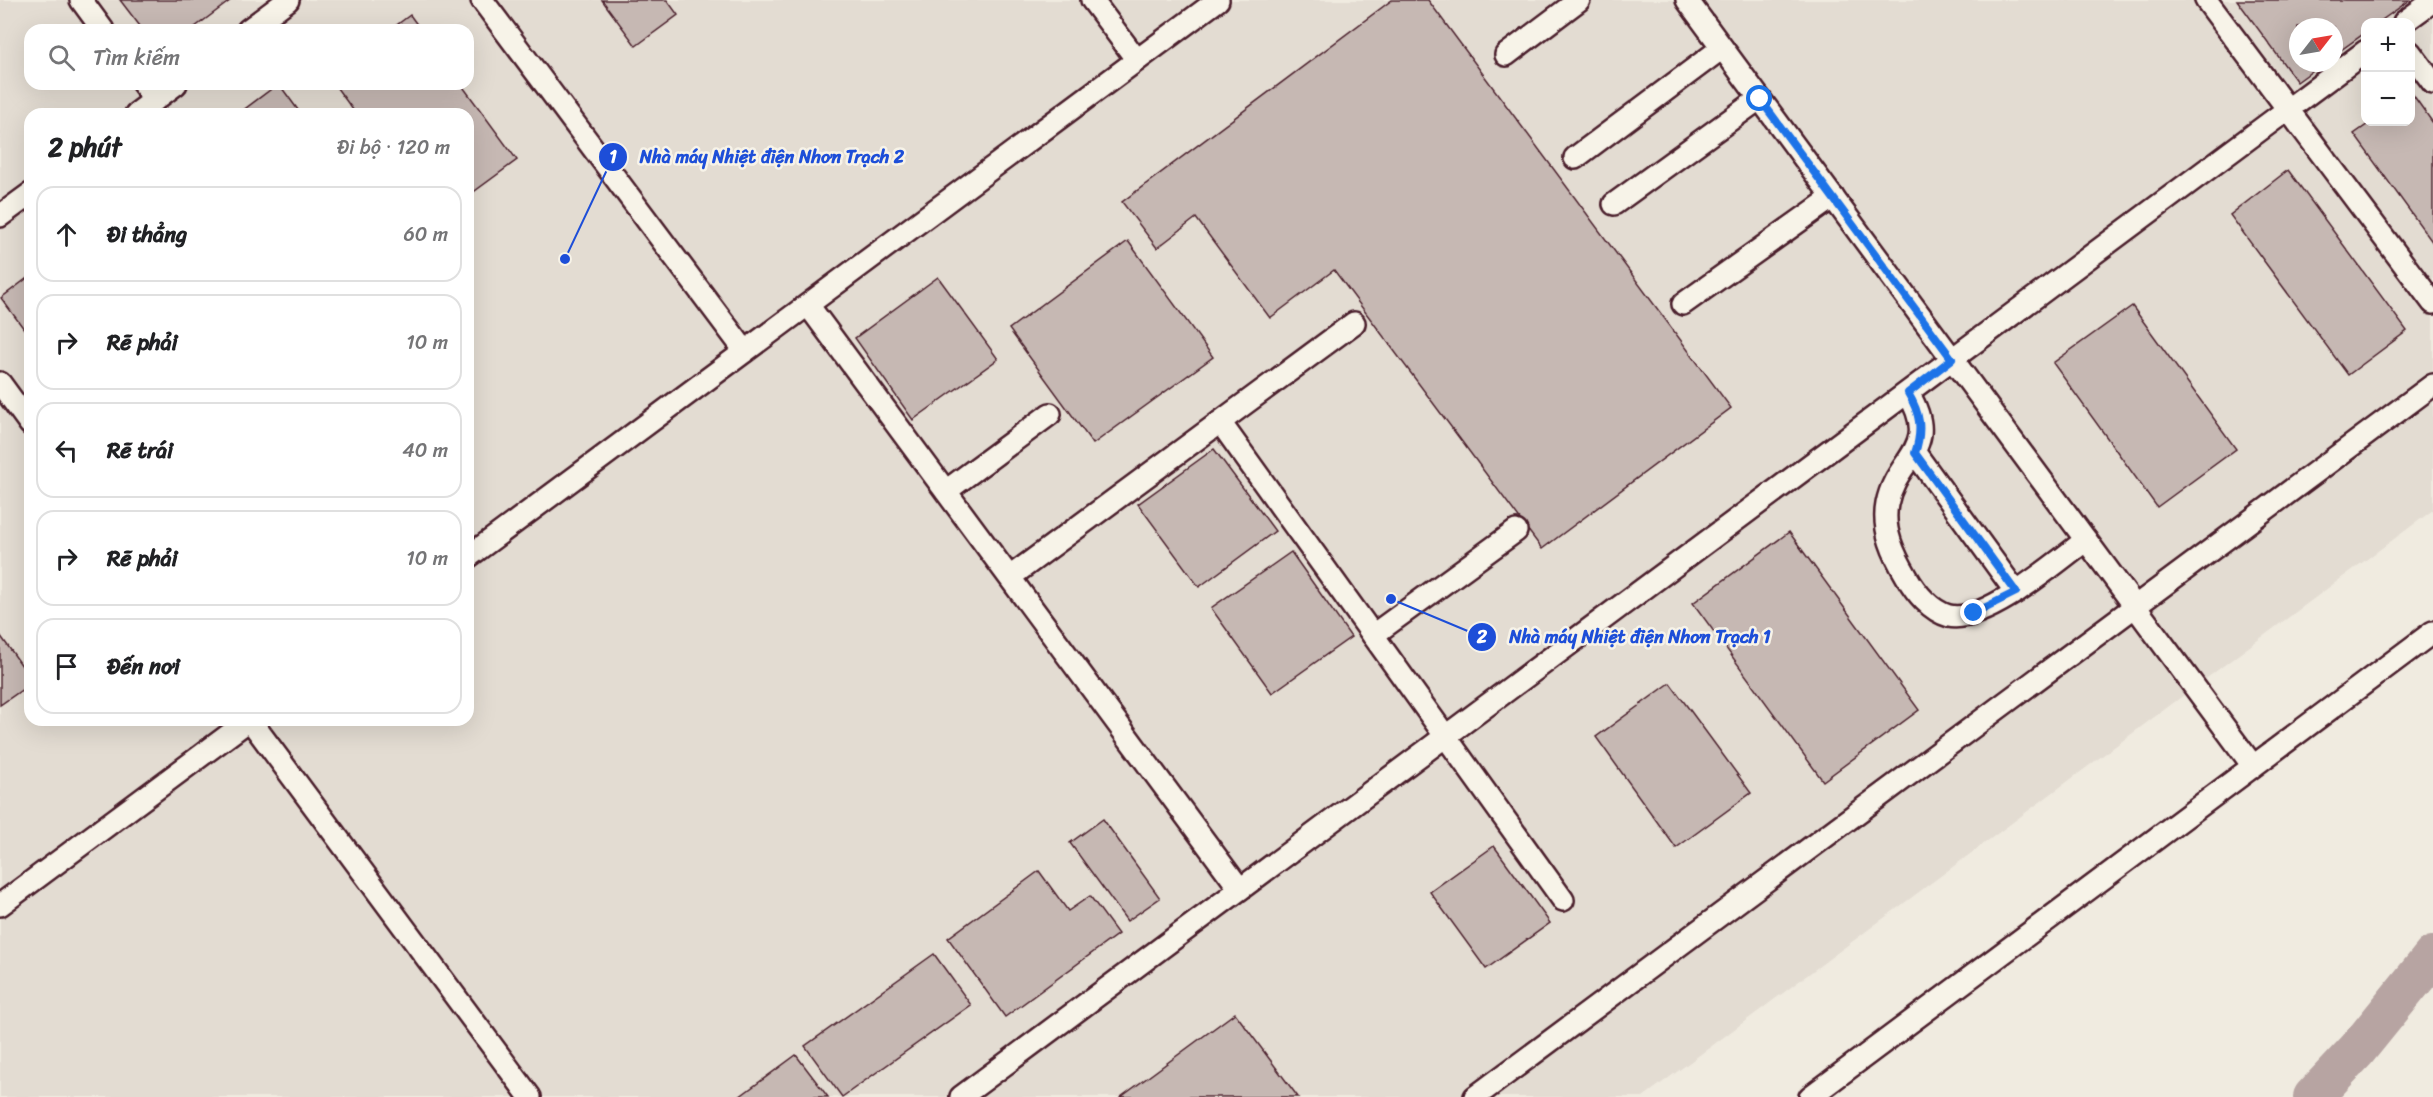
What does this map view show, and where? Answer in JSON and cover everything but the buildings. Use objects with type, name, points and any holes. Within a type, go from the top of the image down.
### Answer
[{"type":"lane","points":[[81,0],[99,24]]},
{"type":"lane","points":[[256,24],[288,0]]},
{"type":"lane","points":[[1092,0],[1137,60]]},
{"type":"lane","points":[[474,553],[1218,0]]},
{"type":"lane","points":[[1506,56],[1579,0]]},
{"type":"lane","points":[[1687,0],[2253,766]]},
{"type":"lane","points":[[2206,0],[2433,303]]},
{"type":"lane","points":[[2410,18],[2433,1]]},
{"type":"lane","points":[[488,2],[745,351]]},
{"type":"lane","points":[[1575,158],[1722,48]]},
{"type":"lane","points":[[961,1097],[2361,55]]},
{"type":"lane","points":[[2415,59],[2433,83]]},
{"type":"lane","points":[[140,108],[149,92]]},
{"type":"lane","points":[[1614,204],[1760,99]]},
{"type":"lane","points":[[1683,304],[1833,197]]},
{"type":"lane","points":[[0,216],[24,198]]},
{"type":"lane","points":[[808,305],[1240,889]]},
{"type":"lane","points":[[1010,577],[1354,323]]},
{"type":"lane","points":[[0,383],[24,416]]},
{"type":"lane","points":[[1474,1097],[2433,385]]},
{"type":"lane","points":[[1908,393],[1916,407],[1920,423],[1920,438],[1915,453],[1891,488],[1886,505],[1886,524],[1890,543],[1910,582],[1931,607],[1952,616],[1974,613],[2016,592],[2086,540]]},
{"type":"lane","points":[[945,491],[1050,414]]},
{"type":"lane","points":[[1220,422],[1563,900]]},
{"type":"lane","points":[[1915,453],[2016,592]]},
{"type":"lane","points":[[1373,635],[1516,531]]},
{"type":"lane","points":[[1810,1097],[2433,632]]},
{"type":"lane","points":[[0,905],[241,726]]},
{"type":"lane","points":[[253,726],[530,1097]]},
{"type":"shaded area","points":[[0,0],[2433,0],[2433,510],[1643,1097],[0,1097]]},
{"type":"waterway","points":[[2313,1097],[2357,1050],[2433,956]]},
{"type":"place","name":"Nhà máy Nhiệt điện Nhơn Trạch 2","points":[[565,259]]},
{"type":"place","name":"Nhà máy Nhiệt điện Nhơn Trạch 1","points":[[1391,599]]},
{"type":"route","points":[[1760,99],[1952,359],[1908,393],[1916,407],[1920,423],[1920,438],[1915,453],[2016,592],[1974,613]]}]
